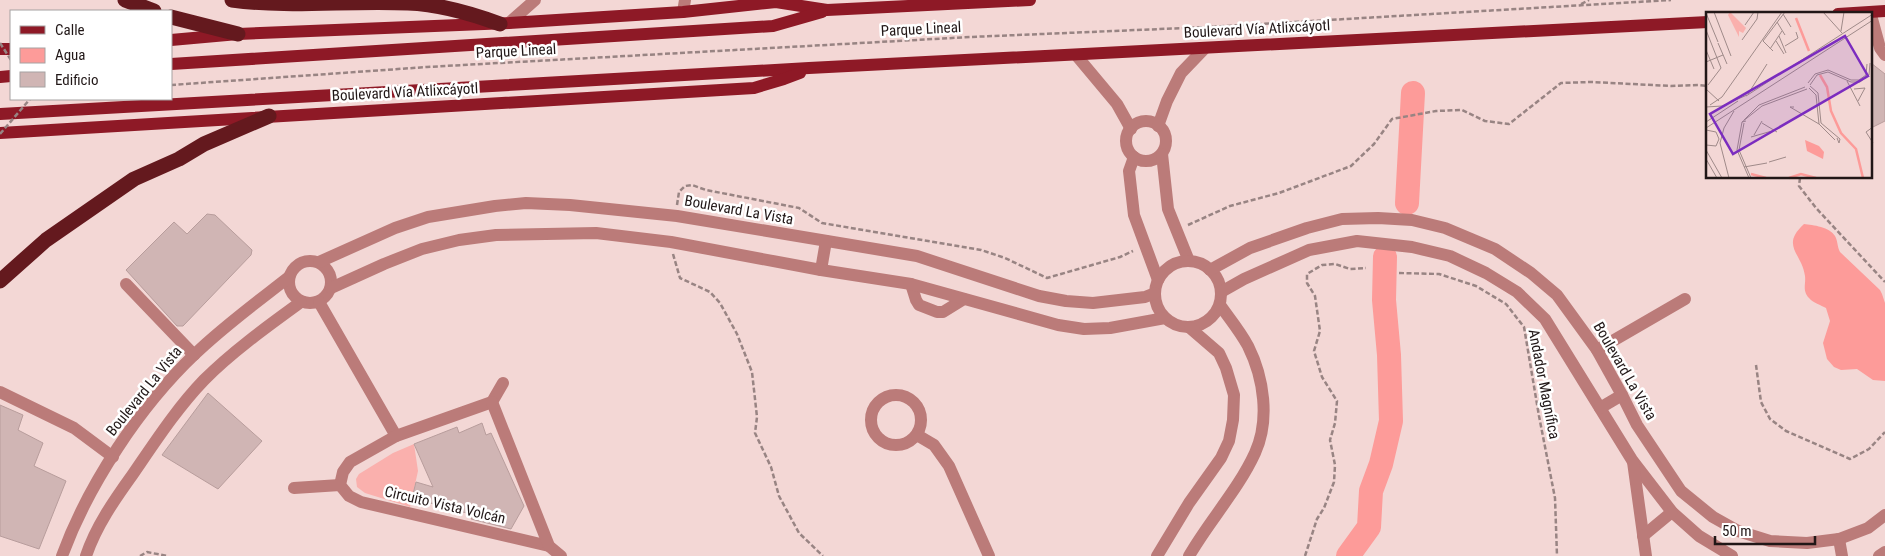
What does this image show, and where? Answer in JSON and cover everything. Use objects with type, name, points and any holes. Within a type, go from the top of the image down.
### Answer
[{"type":"highway","points":[[125,0],[151,10]]},
{"type":"highway","points":[[232,0],[271,4],[407,3],[450,9],[505,24]]},
{"type":"highway","points":[[172,17],[238,34]]},
{"type":"highway","points":[[0,281],[46,240],[134,179],[164,166],[204,144],[269,116]]},
{"type":"main road","points":[[172,64],[773,26],[848,5],[1030,0]]},
{"type":"main road","points":[[172,40],[238,34],[505,24],[684,6],[776,2],[793,3],[827,10]]},
{"type":"main road","points":[[1872,13],[1885,11]]},
{"type":"main road","name":"Boulevard Vía Atlixcáyotl","points":[[0,114],[809,68],[1706,22]]},
{"type":"main road","name":"Boulevard Vía Atlixcáyotl","points":[[0,134],[269,116],[754,88],[784,80],[809,68]]},
{"type":"street","points":[[505,24],[535,0]]},
{"type":"street","points":[[1872,17],[1880,48],[1885,55]]},
{"type":"street","points":[[1158,126],[1167,101],[1181,73],[1205,48]]},
{"type":"street","points":[[1076,54],[1113,98],[1131,129]]},
{"type":"street","points":[[1144,122],[1151,122],[1158,126],[1166,139],[1166,147],[1162,154],[1156,159],[1149,161],[1134,157],[1129,151],[1127,144],[1127,136],[1131,129],[1136,124],[1144,122]]},
{"type":"street","points":[[1162,154],[1168,209],[1189,261]]},
{"type":"street","points":[[1134,157],[1129,171],[1134,215],[1158,280]]},
{"type":"street","name":"Boulevard La Vista","points":[[319,262],[395,228],[428,217],[526,203],[570,205],[677,216],[917,256],[1039,296],[1066,301],[1093,303],[1145,297],[1155,293]]},
{"type":"street","name":"Boulevard La Vista","points":[[1210,270],[1250,248],[1342,219],[1378,218],[1412,220],[1445,228],[1495,249],[1531,273],[1557,294],[1596,350],[1637,425],[1681,491],[1713,517],[1738,531],[1770,541],[1807,542],[1839,539],[1868,528],[1885,515]]},
{"type":"street","points":[[331,288],[422,249],[459,240],[496,235],[596,233],[671,242],[821,270],[911,284],[1058,326],[1084,329],[1110,328],[1165,318]]},
{"type":"street","points":[[821,270],[826,241]]},
{"type":"street","points":[[1190,556],[1203,532],[1234,488],[1255,453],[1261,433],[1264,412],[1258,370],[1248,346],[1221,299],[1218,280],[1210,270],[1200,264],[1189,261],[1177,263],[1166,270],[1158,280],[1155,293],[1157,307],[1165,318],[1176,326],[1190,328],[1203,324],[1213,316],[1221,299],[1244,279],[1309,250],[1357,241],[1412,247],[1450,256],[1486,272],[1517,292],[1545,319],[1632,460],[1672,512],[1699,536],[1732,556]]},
{"type":"street","points":[[309,260],[319,262],[330,273],[332,278],[331,288],[326,297],[319,302],[311,304],[302,302],[294,296],[289,287],[289,277],[293,268],[300,263],[309,260]]},
{"type":"street","name":"Boulevard La Vista","points":[[62,556],[81,512],[112,457],[137,420],[194,355],[239,316],[289,277]]},
{"type":"street","points":[[126,284],[194,355]]},
{"type":"street","points":[[911,284],[916,300],[920,305],[937,312],[943,312],[964,299]]},
{"type":"street","points":[[1596,350],[1685,299]]},
{"type":"street","points":[[86,556],[106,513],[124,486],[164,429],[204,380],[253,337],[302,302]]},
{"type":"street","points":[[319,302],[396,436]]},
{"type":"street","points":[[1157,556],[1189,503],[1221,458],[1229,441],[1233,420],[1234,395],[1231,380],[1220,353],[1190,328]]},
{"type":"street","points":[[294,488],[340,485],[343,472],[350,462],[396,436],[492,402],[503,383]]},
{"type":"street","points":[[0,392],[74,428],[112,457]]},
{"type":"street","points":[[890,395],[902,395],[913,401],[920,411],[922,423],[917,435],[908,443],[896,446],[884,443],[875,435],[870,424],[872,411],[879,401],[890,395]]},
{"type":"street","points":[[1600,408],[1622,395]]},
{"type":"street","name":"Circuito Vista Volcán","points":[[492,402],[549,546]]},
{"type":"street","points":[[917,435],[934,445],[949,466],[988,556]]},
{"type":"street","points":[[1632,460],[1646,556]]},
{"type":"street","name":"Circuito Vista Volcán","points":[[340,485],[348,496],[361,502],[549,546],[561,556]]},
{"type":"street","points":[[1644,536],[1672,512]]},
{"type":"street","points":[[1839,539],[1842,556]]},
{"type":"street","points":[[1879,556],[1885,552]]},
{"type":"path","points":[[1579,5],[1588,0]]},
{"type":"path","name":"Parque Lineal","points":[[172,85],[447,66],[970,37],[1302,22],[1671,0]]},
{"type":"path","points":[[0,43],[10,58]]},
{"type":"path","points":[[1176,231],[1230,206],[1280,193],[1351,166],[1374,144],[1392,119],[1436,111],[1462,110],[1486,121],[1509,124],[1561,84],[1591,82],[1706,86]]},
{"type":"path","points":[[0,134],[29,100]]},
{"type":"path","points":[[1800,179],[1799,186],[1816,208],[1885,282]]},
{"type":"path","points":[[676,206],[679,192],[685,186],[692,185],[716,192],[799,208],[822,223],[981,250],[1005,258],[1047,278],[1120,258],[1145,244]]},
{"type":"path","points":[[1305,556],[1317,519],[1324,508],[1334,482],[1334,465],[1330,440],[1336,423],[1337,401],[1322,377],[1314,352],[1320,331],[1315,296],[1307,283],[1307,274],[1322,265],[1335,264],[1350,269],[1366,268]]},
{"type":"path","points":[[676,266],[680,278],[710,292],[720,303],[737,334],[752,372],[757,417],[755,433],[771,467],[778,496],[799,533],[823,556]]},
{"type":"path","name":"Andador Magnífica","points":[[1399,273],[1439,274],[1476,286],[1506,304],[1524,327],[1538,416],[1556,498],[1557,556]]},
{"type":"path","points":[[1756,365],[1761,402],[1770,419],[1786,431],[1850,459],[1869,449],[1885,432]]},
{"type":"path","points":[[140,556],[147,552],[167,556]]},
{"type":"shaded area","points":[[414,444],[418,471],[410,507],[365,493],[357,487],[356,479],[359,474],[393,453]]},
{"type":"water","points":[[1804,224],[1821,227],[1833,233],[1840,252],[1880,290],[1885,303],[1885,381],[1873,380],[1857,369],[1841,370],[1834,367],[1827,359],[1823,343],[1830,321],[1826,308],[1809,298],[1805,287],[1803,268],[1794,250],[1794,238]]},
{"type":"building","points":[[1872,64],[1885,74],[1885,121],[1872,128]]},
{"type":"building","points":[[207,214],[215,215],[252,250],[251,255],[183,326],[177,326],[126,270],[174,222],[187,234]]},
{"type":"building","points":[[208,393],[262,441],[218,489],[162,455]]},
{"type":"building","points":[[0,405],[23,415],[18,430],[43,443],[34,466],[66,481],[39,549],[0,536]]},
{"type":"building","points":[[482,423],[486,435],[491,433],[524,506],[511,529],[471,519],[474,515],[412,498],[416,482],[433,487],[414,444],[457,427],[459,433]]},
{"type":"waterway","points":[[1407,203],[1413,93]]},
{"type":"waterway","points":[[1348,556],[1369,527],[1371,491],[1381,464],[1391,421],[1389,355],[1384,300],[1385,257]]}]
